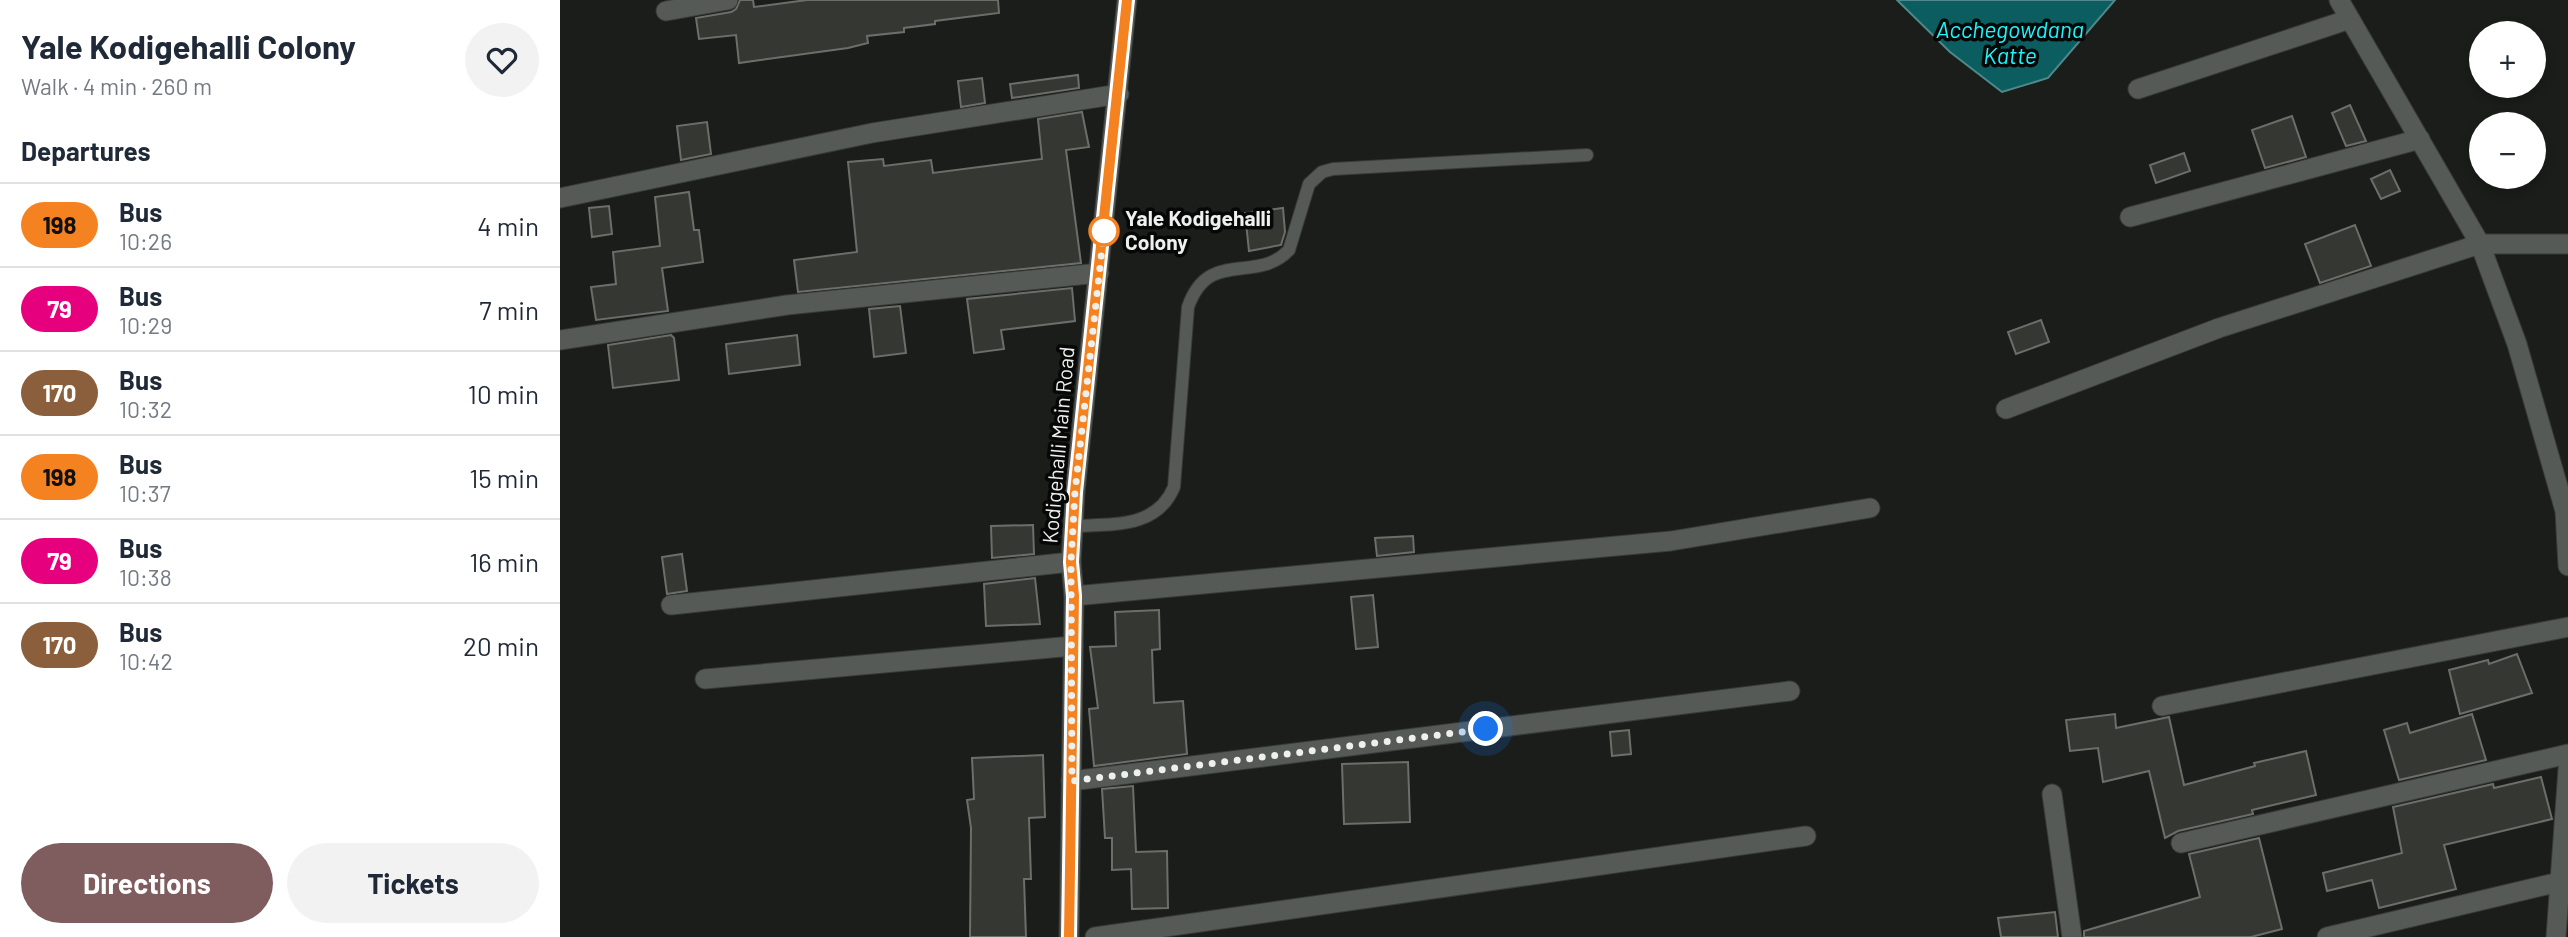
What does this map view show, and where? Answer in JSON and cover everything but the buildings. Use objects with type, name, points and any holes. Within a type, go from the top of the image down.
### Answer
[{"type":"street","points":[[666,11],[728,0]]},
{"type":"street","name":"Kodigehalli Main Road","points":[[1069,937],[1074,596],[1071,562],[1075,492],[1127,0]]},
{"type":"street","points":[[2339,0],[2480,244],[2517,344],[2567,511],[2568,566]]},
{"type":"street","points":[[2138,89],[2350,19]]},
{"type":"street","points":[[560,198],[872,133],[1119,94]]},
{"type":"street","points":[[2130,217],[2420,139]]},
{"type":"street","points":[[2006,409],[2219,328],[2480,244],[2568,244]]},
{"type":"street","points":[[560,340],[788,305],[1099,273]]},
{"type":"street","points":[[1074,596],[1671,541],[1870,508]]},
{"type":"street","points":[[671,605],[1071,562]]},
{"type":"street","points":[[2162,706],[2568,627]]},
{"type":"street","points":[[705,679],[1073,646]]},
{"type":"street","points":[[1072,781],[1790,691]]},
{"type":"street","points":[[2180,844],[2568,754]]},
{"type":"street","points":[[2556,937],[2568,769]]},
{"type":"street","points":[[2052,794],[2072,937]]},
{"type":"street","points":[[1095,937],[1806,836]]},
{"type":"street","points":[[2327,937],[2559,882]]},
{"type":"lane","points":[[1075,526],[1144,519],[1169,499],[1174,487],[1188,307],[1196,287],[1209,275],[1269,263],[1284,256],[1289,250],[1309,184],[1314,177],[1333,169],[1587,155]]},
{"type":"water","name":"Acchegowdana Katte","points":[[1897,0],[2115,0],[2048,78],[2002,92],[1950,52]]},
{"type":"bus line","name":"198","points":[[1069,937],[1074,596],[1071,562],[1075,492],[1127,0]]},
{"type":"place","name":"Yale Kodigehalli Colony","points":[[1104,231]]},
{"type":"route","points":[[1104,231],[1075,492],[1071,562],[1074,596],[1072,781],[1486,729]]}]
